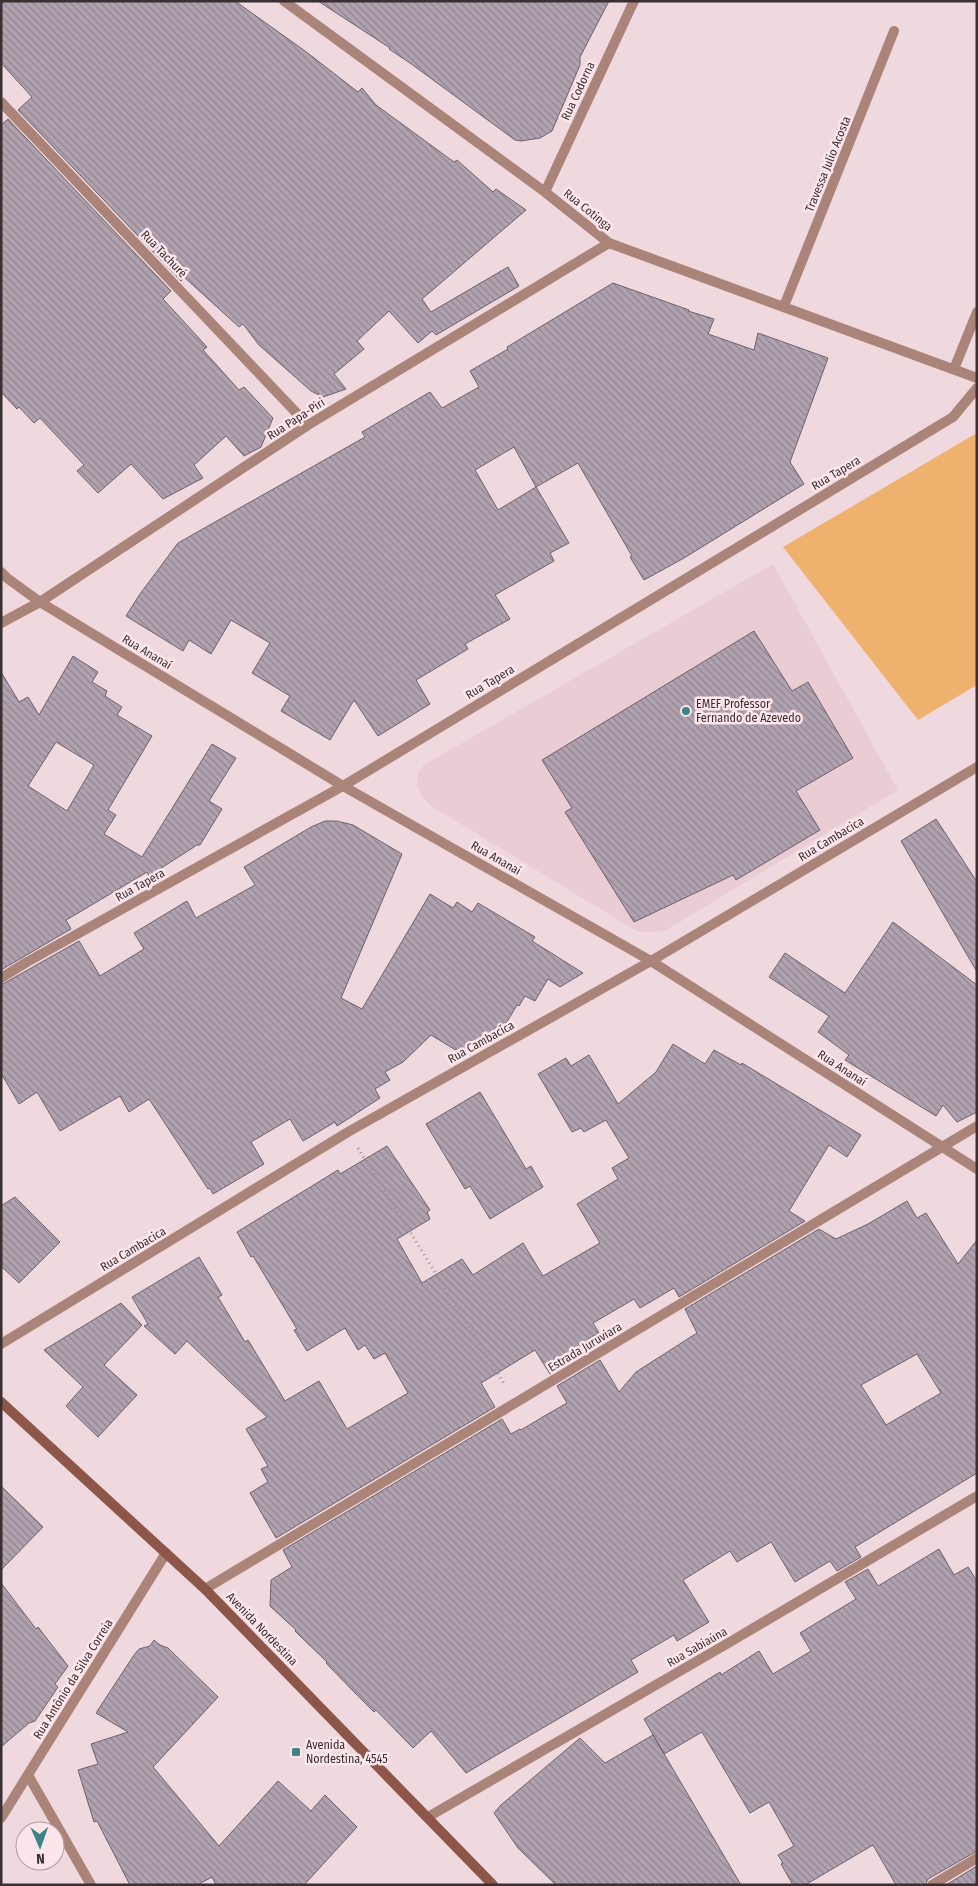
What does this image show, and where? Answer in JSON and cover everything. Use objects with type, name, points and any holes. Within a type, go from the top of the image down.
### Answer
[{"type":"main road","name":"Avenida Nordestina","points":[[1,1402],[205,1589],[493,1885]]},
{"type":"street","name":"Rua Cotinga","points":[[284,1],[545,192],[608,243],[977,378]]},
{"type":"street","name":"Rua Codorna","points":[[545,192],[634,1]]},
{"type":"street","name":"Travessa Julio Acosta","points":[[784,306],[894,31]]},
{"type":"street","name":"Rua Tachuré","points":[[1,102],[308,425]]},
{"type":"street","name":"Rua Papa-Piri","points":[[1,623],[40,602],[308,425],[608,243]]},
{"type":"street","points":[[954,369],[977,312]]},
{"type":"street","name":"Rua Tapera","points":[[1,978],[343,786],[952,417],[977,388]]},
{"type":"street","name":"Rua Ananaí","points":[[1,572],[40,602],[343,786],[651,961],[977,1169]]},
{"type":"street","name":"Rua Cambacica","points":[[1,1344],[348,1132],[651,961],[977,767]]},
{"type":"street","name":"Estrada Juruviara","points":[[205,1589],[977,1126]]},
{"type":"street","name":"Rua Sabiaúna","points":[[428,1817],[977,1496]]},
{"type":"street","name":"Rua Antônio da Silva Correia","points":[[1,1818],[166,1553]]},
{"type":"street","points":[[28,1774],[91,1885]]},
{"type":"street","points":[[932,1885],[977,1858]]},
{"type":"path","points":[[348,1132],[516,1403]]},
{"type":"shaded area","points":[[977,433],[977,685],[918,720],[783,547]]},
{"type":"shaded area","name":"EMEF Professor Fernando de Azevedo","points":[[773,564],[898,790],[665,931],[638,932],[431,806],[421,796],[417,785],[418,773],[424,765]]},
{"type":"building","points":[[1,1],[235,1],[358,92],[362,88],[376,105],[454,162],[457,160],[493,192],[496,189],[526,210],[422,299],[431,312],[508,267],[519,286],[436,335],[432,331],[418,343],[389,311],[357,341],[364,349],[334,374],[346,389],[323,397],[311,391],[259,345],[243,324],[239,327],[184,277],[181,281],[18,110],[32,97],[1,63]]},
{"type":"building","points":[[318,1],[609,1],[580,57],[580,65],[552,131],[540,138],[521,141],[515,140],[390,48]]},
{"type":"building","points":[[8,119],[171,291],[163,299],[207,347],[203,350],[239,390],[244,387],[273,418],[261,447],[244,456],[226,436],[194,465],[203,478],[163,499],[131,464],[98,493],[77,471],[84,465],[40,418],[34,423],[1,392],[1,125]]},
{"type":"building","points":[[613,283],[714,319],[708,334],[754,350],[758,333],[828,358],[790,462],[804,484],[684,558],[644,580],[578,463],[536,487],[569,543],[550,553],[554,561],[495,595],[510,619],[465,644],[468,649],[416,680],[430,704],[378,736],[354,700],[330,740],[281,711],[290,696],[252,673],[270,643],[231,620],[211,654],[189,640],[183,651],[126,616],[178,543],[365,437],[362,432],[430,392],[442,408],[479,387],[470,371]],"holes":[[[514,447],[536,487],[498,510],[475,470]]]},
{"type":"building","points":[[754,631],[792,691],[808,682],[853,758],[796,791],[820,830],[736,880],[733,875],[634,922],[565,812],[572,808],[542,760]]},
{"type":"building","points":[[73,656],[98,672],[92,682],[107,691],[105,696],[122,707],[117,715],[152,736],[108,810],[116,815],[104,834],[142,857],[212,744],[236,758],[209,801],[222,809],[200,845],[197,845],[149,876],[147,872],[66,920],[71,929],[1,970],[1,672],[19,702],[28,697],[39,715]],"holes":[[[56,742],[94,765],[67,811],[28,786]]]},
{"type":"building","points":[[936,819],[977,882],[977,972],[901,841]]},
{"type":"building","points":[[325,821],[337,821],[353,825],[402,854],[341,998],[362,1009],[430,894],[453,908],[457,902],[472,912],[478,903],[535,937],[532,941],[583,973],[560,987],[548,979],[535,1001],[525,996],[505,1025],[459,1052],[431,1035],[403,1062],[385,1072],[390,1080],[375,1089],[380,1098],[337,1126],[335,1122],[303,1141],[290,1119],[251,1142],[264,1164],[213,1194],[149,1099],[129,1112],[120,1096],[60,1131],[37,1092],[19,1104],[1,1073],[1,985],[79,941],[100,976],[144,949],[134,933],[187,901],[196,918],[255,885],[244,867],[311,827]]},
{"type":"building","points":[[893,922],[977,985],[977,1112],[957,1122],[943,1105],[936,1116],[845,1060],[849,1055],[818,1032],[829,1016],[769,977],[785,953],[845,993]]},
{"type":"building","points":[[673,1044],[705,1064],[714,1050],[741,1065],[742,1063],[861,1135],[847,1157],[829,1145],[789,1211],[805,1221],[679,1297],[674,1288],[640,1308],[634,1299],[593,1323],[599,1333],[588,1339],[593,1348],[550,1374],[535,1350],[481,1383],[495,1407],[276,1538],[250,1493],[268,1482],[261,1469],[268,1466],[246,1429],[267,1417],[187,1341],[175,1354],[144,1326],[148,1324],[132,1297],[199,1257],[222,1295],[218,1297],[245,1342],[248,1340],[285,1401],[319,1381],[347,1429],[408,1393],[385,1353],[374,1359],[365,1345],[358,1350],[345,1328],[307,1351],[294,1330],[297,1329],[237,1232],[338,1170],[340,1174],[387,1146],[430,1210],[427,1212],[430,1219],[397,1239],[422,1283],[462,1259],[473,1275],[523,1243],[543,1276],[600,1243],[577,1204],[618,1179],[612,1168],[629,1158],[606,1120],[584,1132],[581,1128],[572,1132],[538,1074],[566,1058],[571,1066],[589,1055],[618,1104],[656,1072]]},
{"type":"building","points":[[480,1092],[526,1169],[531,1166],[543,1187],[490,1219],[470,1186],[465,1189],[426,1124]]},
{"type":"building","points":[[15,1197],[60,1242],[19,1283],[1,1266],[1,1206]]},
{"type":"building","points":[[907,1201],[917,1218],[926,1213],[958,1264],[977,1240],[977,1473],[855,1547],[861,1557],[837,1571],[830,1561],[795,1582],[771,1542],[737,1562],[730,1551],[683,1580],[709,1622],[677,1641],[674,1635],[631,1660],[638,1672],[466,1773],[431,1731],[413,1748],[376,1710],[374,1712],[296,1630],[270,1606],[271,1580],[292,1567],[283,1550],[502,1419],[511,1434],[567,1403],[557,1386],[600,1360],[619,1392],[636,1372],[697,1333],[685,1309],[819,1229],[836,1239],[868,1224]],"holes":[[[917,1354],[941,1393],[886,1425],[861,1385]]]},
{"type":"building","points":[[121,1303],[142,1325],[104,1365],[137,1395],[98,1437],[66,1406],[83,1387],[44,1350]]},
{"type":"building","points":[[1,1486],[43,1527],[1,1570]]},
{"type":"building","points":[[939,1549],[954,1575],[968,1567],[977,1581],[977,1851],[928,1879],[925,1885],[896,1885],[873,1845],[805,1885],[793,1885],[778,1855],[794,1846],[769,1802],[750,1813],[702,1732],[664,1754],[644,1719],[720,1672],[721,1675],[759,1651],[773,1674],[811,1651],[800,1633],[856,1599],[845,1582],[868,1569],[878,1586]]},
{"type":"building","points":[[1,1583],[36,1629],[38,1627],[68,1666],[55,1684],[58,1687],[35,1721],[29,1723],[1,1747]]},
{"type":"building","points":[[154,1640],[168,1648],[218,1697],[153,1767],[219,1846],[278,1781],[311,1811],[325,1795],[357,1827],[304,1885],[216,1885],[212,1877],[197,1885],[130,1885],[97,1821],[94,1822],[78,1770],[98,1764],[91,1744],[128,1732],[96,1713],[134,1655],[139,1649],[150,1646]]},
{"type":"building","points":[[653,1735],[741,1885],[556,1885],[518,1848],[494,1813],[580,1738],[605,1763]]},
{"type":"building","points":[[977,1866],[977,1885],[946,1885]]},
{"type":"place","name":"EMEF Professor Fernando de Azevedo","points":[[686,711]]},
{"type":"place","name":"Avenida Nordestina, 4545","points":[[296,1752]]}]
